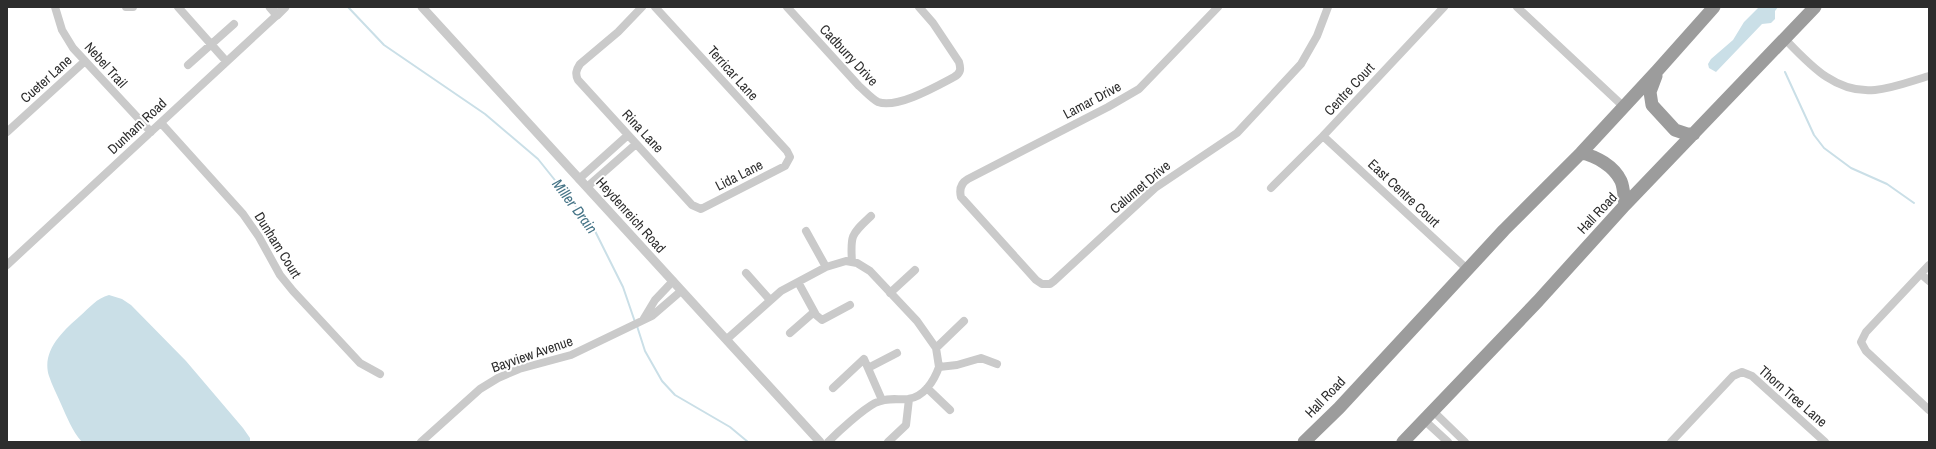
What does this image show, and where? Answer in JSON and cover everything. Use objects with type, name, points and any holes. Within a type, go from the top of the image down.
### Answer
[{"type":"highway","name":"Hall Road","points":[[1304,442],[1339,408],[1467,269],[1581,153],[1658,71],[1714,7]]},
{"type":"highway","name":"Hall Road","points":[[1403,442],[1815,7]]},
{"type":"highway","points":[[1658,71],[1650,92],[1652,105],[1676,130],[1686,134],[1694,134]]},
{"type":"highway","points":[[1581,153],[1601,160],[1617,175],[1623,187],[1625,206]]},
{"type":"street","name":"Nebel Trail","points":[[56,7],[59,22],[66,38],[85,61],[151,132]]},
{"type":"street","points":[[126,7],[133,7]]},
{"type":"street","points":[[178,7],[226,60]]},
{"type":"street","points":[[270,7],[277,15]]},
{"type":"street","name":"Dunham Road","points":[[7,265],[161,123],[226,60],[285,7]]},
{"type":"street","name":"Heydenreich Road","points":[[422,7],[820,442]]},
{"type":"street","name":"Rina Lane","points":[[642,7],[618,32],[580,64],[576,71],[578,80],[695,207]]},
{"type":"street","name":"Terricar Lane","points":[[655,7],[787,151],[790,158]]},
{"type":"street","name":"Cadburry Drive","points":[[787,7],[859,86],[872,98],[885,104],[900,102],[954,77],[960,72],[961,68],[959,62],[933,23],[919,7]]},
{"type":"street","name":"Lamar Drive","points":[[960,189],[968,179],[1108,107],[1139,89],[1218,7]]},
{"type":"street","name":"Calumet Drive","points":[[960,189],[961,196],[964,200],[1036,280],[1042,284],[1050,284],[1155,188],[1237,134],[1300,64],[1318,36],[1328,7]]},
{"type":"street","name":"Centre Court","points":[[1270,188],[1323,136],[1444,7]]},
{"type":"street","points":[[1517,7],[1624,107]]},
{"type":"street","points":[[188,65],[234,24]]},
{"type":"street","points":[[1785,39],[1823,75],[1847,87],[1876,90],[1929,76]]},
{"type":"street","name":"Cueter Lane","points":[[7,132],[85,61]]},
{"type":"street","name":"Dunham Court","points":[[161,123],[243,214],[259,237],[280,276],[293,292],[360,363],[380,374]]},
{"type":"street","points":[[579,179],[628,135]]},
{"type":"street","name":"East Centre Court","points":[[1323,136],[1467,269]]},
{"type":"street","points":[[587,187],[636,144]]},
{"type":"street","name":"Lida Lane","points":[[695,207],[698,209],[705,208],[785,166],[790,158]]},
{"type":"street","points":[[852,262],[851,238],[856,230],[871,216]]},
{"type":"street","points":[[806,231],[826,267]]},
{"type":"street","points":[[727,339],[781,291],[826,267],[841,261],[852,262],[870,271],[921,326],[936,348],[939,367],[927,388],[909,399],[882,400],[868,408],[828,442]]},
{"type":"street","points":[[1929,265],[1866,332],[1861,342],[1866,351],[1929,410]]},
{"type":"street","points":[[890,293],[915,270]]},
{"type":"street","points":[[746,273],[770,300]]},
{"type":"street","points":[[1921,274],[1929,281]]},
{"type":"street","points":[[643,320],[655,300],[673,282]]},
{"type":"street","points":[[798,282],[814,312],[822,320],[850,305]]},
{"type":"street","name":"Bayview Avenue","points":[[421,442],[472,396],[498,378],[519,369],[571,356],[656,314],[681,291]]},
{"type":"street","points":[[790,333],[814,312]]},
{"type":"street","points":[[936,348],[964,320]]},
{"type":"street","points":[[868,368],[898,353]]},
{"type":"street","points":[[939,367],[957,365],[981,358],[997,364]]},
{"type":"street","points":[[833,388],[864,359],[882,400]]},
{"type":"street","name":"Thorn Tree Lane","points":[[1671,442],[1733,376],[1742,372],[1752,376],[1825,442]]},
{"type":"street","points":[[927,388],[950,410]]},
{"type":"street","points":[[888,442],[906,425],[909,399]]},
{"type":"street","points":[[1428,416],[1448,442]]},
{"type":"street","points":[[1428,416],[1465,442]]},
{"type":"water","points":[[1759,7],[1778,7],[1775,11],[1775,19],[1771,23],[1762,24],[1716,72],[1709,68],[1708,64],[1711,59],[1733,40],[1744,22]]},
{"type":"water","points":[[109,295],[122,299],[131,305],[186,361],[243,428],[250,438],[250,442],[82,442],[70,424],[49,376],[47,367],[48,358],[55,342],[67,328],[93,304],[101,298]]},
{"type":"waterway","name":"Miller Drain","points":[[348,7],[384,45],[485,114],[538,159],[594,229],[623,287],[635,322]]},
{"type":"waterway","points":[[1785,72],[1814,135],[1824,148],[1851,168],[1887,184],[1914,203]]},
{"type":"waterway","name":"Miller Drain","points":[[637,326],[645,351],[662,381],[675,395],[730,427],[748,442]]}]
